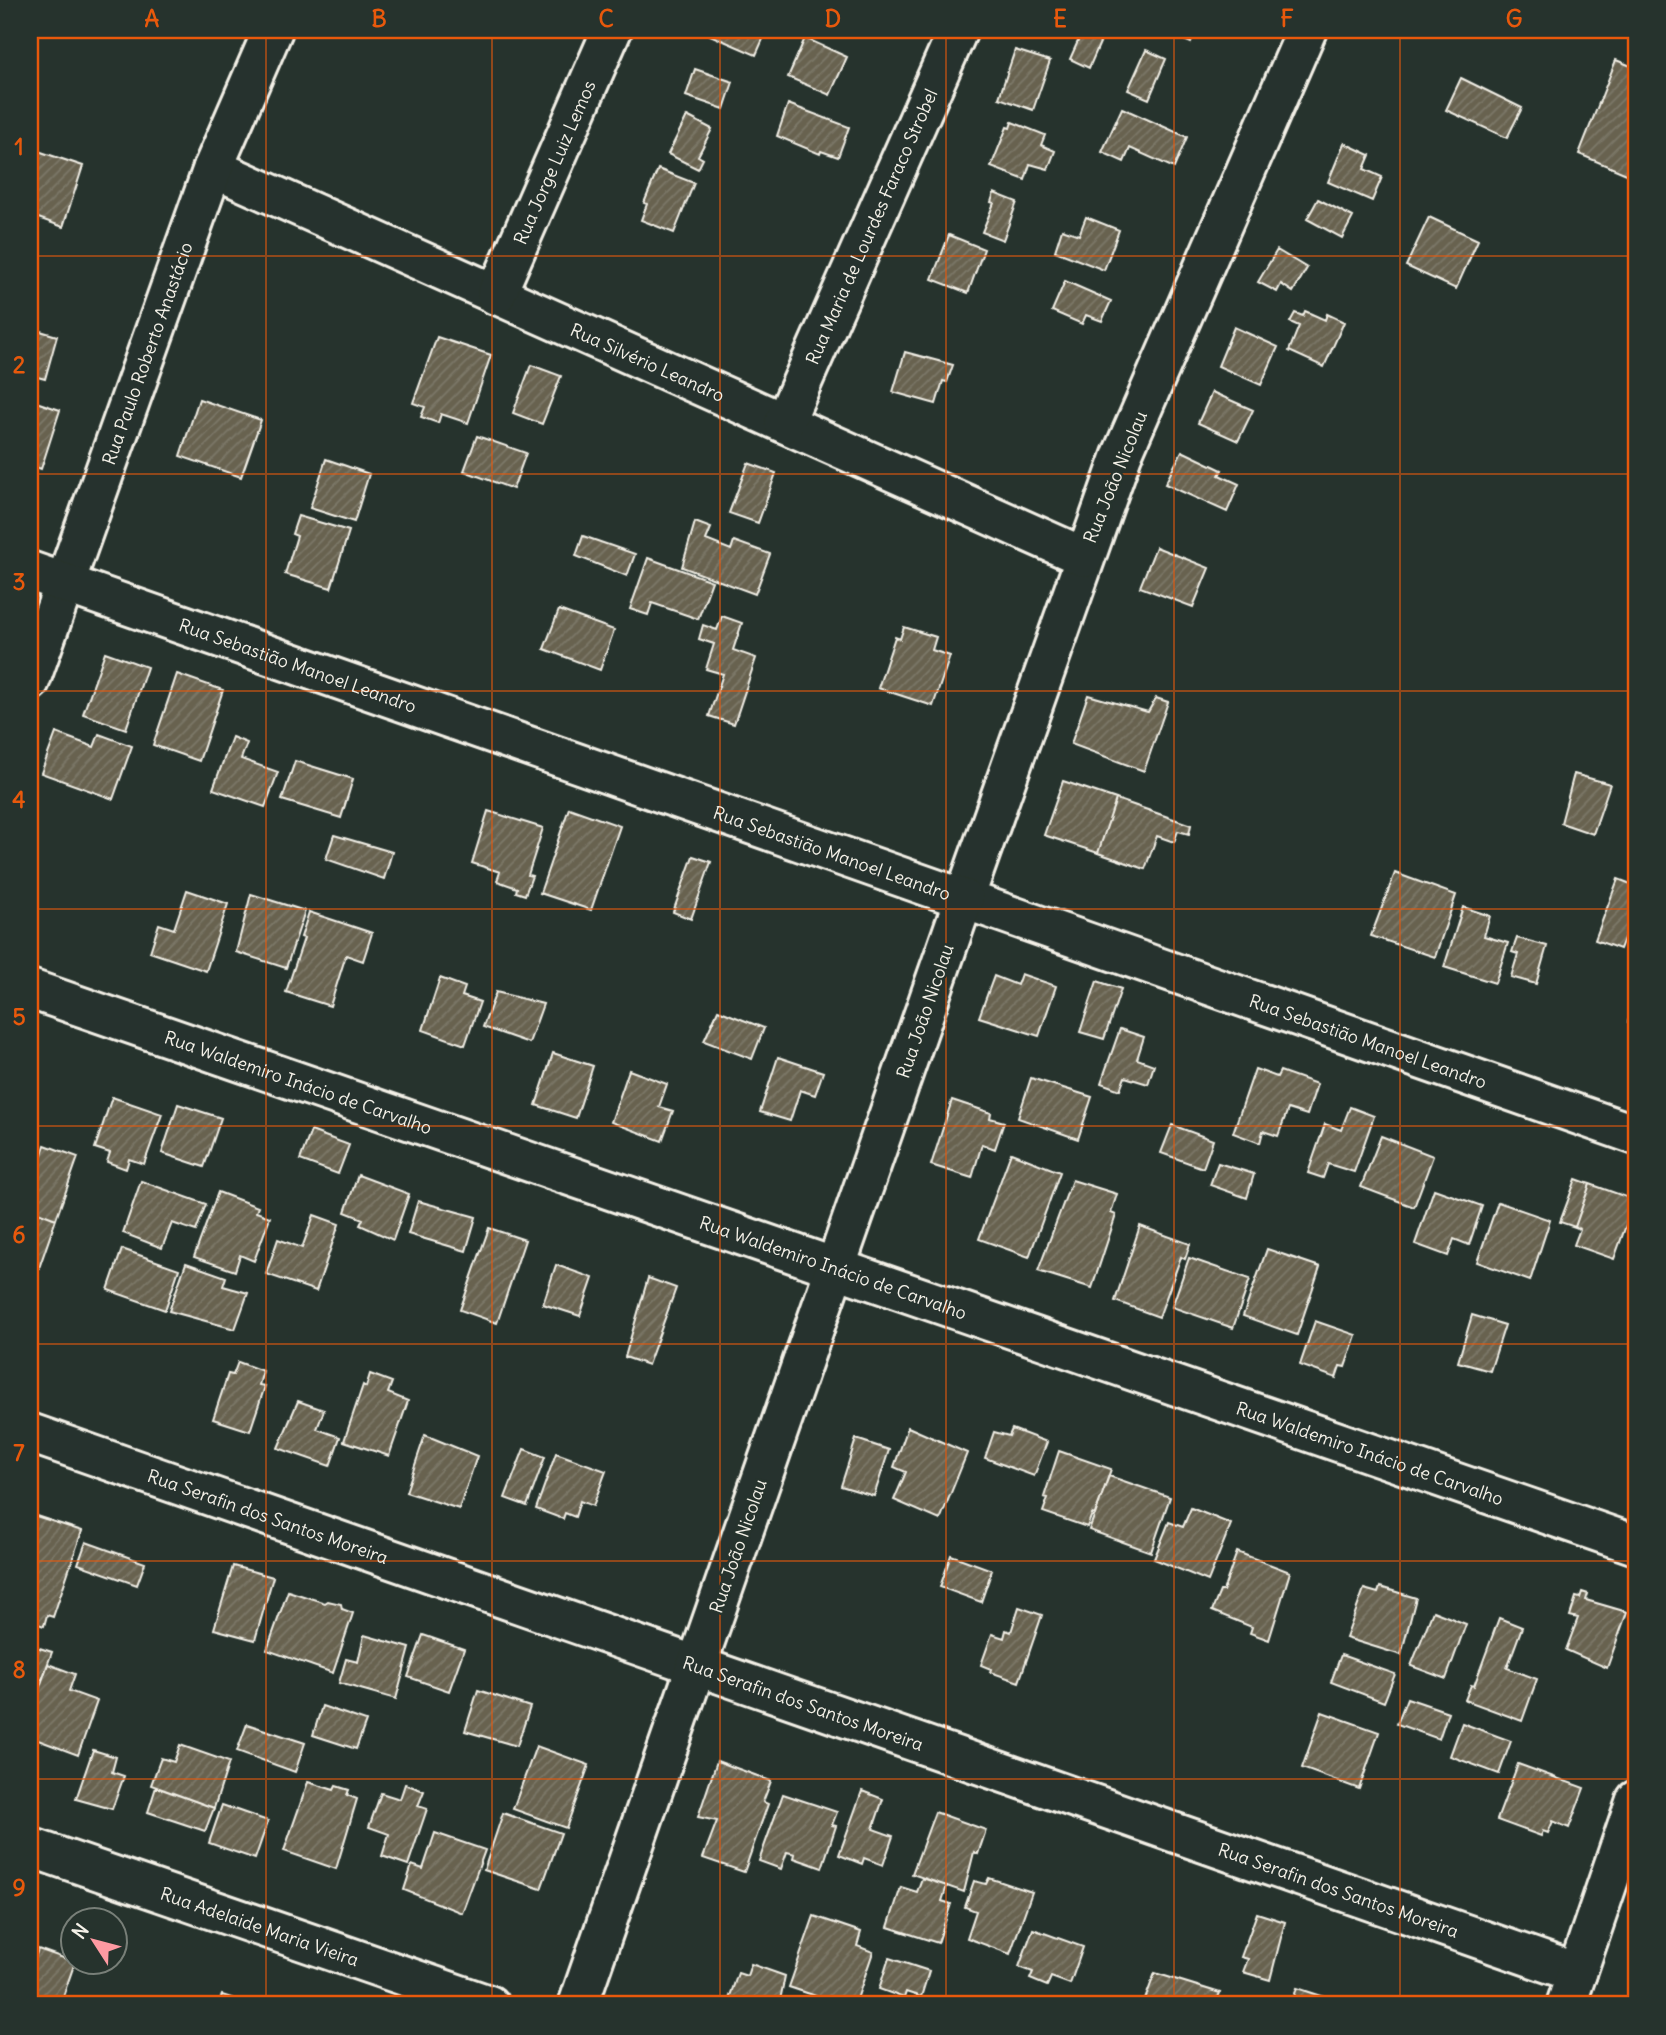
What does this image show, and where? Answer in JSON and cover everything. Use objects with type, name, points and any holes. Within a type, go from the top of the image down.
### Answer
[{"type":"street","name":"Rua Paulo Roberto Anastácio","points":[[30,681],[47,577],[213,169],[273,30]]},
{"type":"street","name":"Rua Jorge Luiz Lemos","points":[[496,295],[612,30]]},
{"type":"street","name":"Rua Maria de Lourdes Faraco Strobel","points":[[784,423],[958,30]]},
{"type":"street","name":"Rua João Nicolau","points":[[578,2005],[1084,556],[1122,455],[1307,30]]},
{"type":"street","name":"Rua Silvério Leandro","points":[[213,169],[1084,556]]},
{"type":"street","name":"Rua Sebastião Manoel Leandro","points":[[47,577],[1636,1135]]},
{"type":"street","name":"Rua Waldemiro Inácio de Carvalho","points":[[30,989],[1636,1545]]},
{"type":"street","name":"Rua Serafin dos Santos Moreira","points":[[30,1433],[696,1666],[1571,1989]]},
{"type":"street","points":[[1571,1989],[1636,1800]]},
{"type":"street","name":"Rua Adelaide Maria Vieira","points":[[30,1847],[489,2005]]},
{"type":"building","points":[[713,30],[767,30],[756,55],[710,35]]},
{"type":"building","points":[[1083,30],[1102,38],[1089,68],[1070,59]]},
{"type":"building","points":[[1171,30],[1196,30],[1191,43],[1169,34]]},
{"type":"building","points":[[805,38],[847,57],[830,95],[788,77]]},
{"type":"building","points":[[1015,50],[1050,61],[1033,110],[999,98]]},
{"type":"building","points":[[1146,50],[1166,59],[1149,99],[1128,90]]},
{"type":"building","points":[[1616,60],[1636,68],[1636,178],[1579,154]]},
{"type":"building","points":[[695,69],[733,82],[724,109],[686,96]]},
{"type":"building","points":[[1461,78],[1522,108],[1507,138],[1446,110]]},
{"type":"building","points":[[788,104],[849,127],[838,157],[821,151],[820,154],[777,136]]},
{"type":"building","points":[[1122,108],[1187,137],[1174,168],[1130,148],[1124,162],[1102,152]]},
{"type":"building","points":[[687,116],[712,129],[698,156],[703,159],[698,169],[668,154]]},
{"type":"building","points":[[1012,122],[1045,135],[1041,145],[1055,151],[1048,169],[1030,164],[1025,180],[991,167],[1007,127],[1010,128]]},
{"type":"building","points":[[1344,143],[1370,155],[1364,169],[1382,177],[1372,201],[1328,182]]},
{"type":"building","points":[[35,150],[83,166],[63,227],[30,215],[30,153],[33,154]]},
{"type":"building","points":[[658,169],[694,183],[674,233],[641,220],[647,204],[644,203]]},
{"type":"building","points":[[994,193],[1017,202],[1003,240],[982,232],[994,203],[991,202]]},
{"type":"building","points":[[1318,199],[1353,217],[1342,238],[1307,219]]},
{"type":"building","points":[[1086,217],[1119,230],[1104,270],[1055,251],[1062,229],[1079,235]]},
{"type":"building","points":[[1429,217],[1478,240],[1456,289],[1406,266]]},
{"type":"building","points":[[949,235],[984,249],[968,293],[932,279]]},
{"type":"building","points":[[1277,250],[1307,268],[1293,292],[1281,284],[1277,292],[1258,282]]},
{"type":"building","points":[[1065,281],[1111,301],[1102,321],[1086,315],[1082,324],[1052,311]]},
{"type":"building","points":[[1305,311],[1325,320],[1327,314],[1344,322],[1324,367],[1289,351],[1299,326],[1290,322],[1295,313],[1303,316]]},
{"type":"building","points":[[1234,327],[1278,347],[1261,385],[1218,366]]},
{"type":"building","points":[[30,328],[57,336],[45,379],[30,375]]},
{"type":"building","points":[[437,337],[491,355],[468,423],[441,414],[438,423],[421,417],[425,407],[413,403]]},
{"type":"building","points":[[905,352],[953,365],[947,382],[943,381],[936,404],[893,392]]},
{"type":"building","points":[[531,365],[561,376],[542,424],[513,413]]},
{"type":"building","points":[[1212,392],[1253,410],[1238,441],[1198,423]]},
{"type":"building","points":[[199,399],[261,420],[241,477],[180,456]]},
{"type":"building","points":[[30,400],[60,410],[41,469],[30,465]]},
{"type":"building","points":[[477,436],[526,453],[513,489],[464,471]]},
{"type":"building","points":[[1182,451],[1222,470],[1219,475],[1239,484],[1227,512],[1165,484]]},
{"type":"building","points":[[326,459],[369,474],[354,522],[310,508]]},
{"type":"building","points":[[748,463],[776,473],[758,523],[729,513]]},
{"type":"building","points":[[298,516],[349,531],[331,588],[285,574],[297,536],[292,534]]},
{"type":"building","points":[[695,522],[711,528],[706,540],[731,550],[734,541],[770,554],[755,594],[682,567]]},
{"type":"building","points":[[583,536],[635,554],[627,576],[576,556]]},
{"type":"building","points":[[1156,547],[1209,568],[1193,607],[1140,587]]},
{"type":"building","points":[[648,558],[712,581],[698,619],[652,603],[648,615],[630,609]]},
{"type":"building","points":[[559,610],[614,630],[600,670],[544,649]]},
{"type":"building","points":[[722,616],[742,623],[733,650],[756,658],[734,724],[709,716],[723,674],[706,669],[714,644],[699,639],[703,625],[717,630]]},
{"type":"building","points":[[904,627],[936,637],[932,650],[950,656],[933,706],[878,688],[895,637],[900,639]]},
{"type":"building","points":[[105,652],[147,667],[126,729],[83,714]]},
{"type":"building","points":[[177,674],[223,690],[199,761],[153,745]]},
{"type":"building","points":[[1088,695],[1148,712],[1156,698],[1168,702],[1144,771],[1071,744]]},
{"type":"building","points":[[56,733],[94,747],[99,734],[132,746],[113,799],[41,773]]},
{"type":"building","points":[[232,737],[247,743],[241,759],[278,772],[265,807],[213,789]]},
{"type":"building","points":[[295,761],[353,779],[341,818],[282,800]]},
{"type":"building","points":[[1574,774],[1610,784],[1593,834],[1561,823]]},
{"type":"building","points":[[1063,781],[1116,799],[1098,853],[1044,835]]},
{"type":"building","points":[[1116,799],[1191,825],[1189,834],[1178,831],[1174,842],[1157,836],[1145,869],[1098,853]]},
{"type":"building","points":[[569,808],[620,826],[591,910],[540,893]]},
{"type":"building","points":[[488,811],[543,828],[528,875],[532,876],[525,895],[516,892],[517,888],[497,881],[500,872],[472,863]]},
{"type":"building","points":[[334,835],[392,852],[384,879],[326,859]]},
{"type":"building","points":[[693,856],[711,862],[691,919],[673,912]]},
{"type":"building","points":[[1395,873],[1456,895],[1435,957],[1371,936]]},
{"type":"building","points":[[1618,879],[1636,886],[1636,908],[1620,949],[1595,940]]},
{"type":"building","points":[[187,890],[228,904],[206,971],[150,952],[159,924],[174,929]]},
{"type":"building","points":[[251,894],[305,911],[286,968],[236,952]]},
{"type":"building","points":[[1463,907],[1490,916],[1484,936],[1508,943],[1495,983],[1444,967]]},
{"type":"building","points":[[309,912],[372,933],[363,961],[346,955],[330,1006],[286,992],[304,938],[301,937]]},
{"type":"building","points":[[1517,938],[1547,946],[1536,984],[1511,977],[1518,954],[1512,952]]},
{"type":"building","points":[[1021,974],[1056,986],[1039,1036],[979,1017],[994,976],[1017,985]]},
{"type":"building","points":[[440,978],[465,987],[462,996],[480,1002],[465,1045],[423,1030]]},
{"type":"building","points":[[1097,981],[1121,989],[1104,1039],[1080,1032]]},
{"type":"building","points":[[496,992],[543,1004],[529,1043],[483,1027]]},
{"type":"building","points":[[1636,997],[1636,1025],[1628,1022]]},
{"type":"building","points":[[718,1010],[764,1028],[752,1059],[704,1041]]},
{"type":"building","points":[[1120,1029],[1144,1037],[1137,1059],[1154,1065],[1148,1084],[1125,1077],[1120,1090],[1101,1083]]},
{"type":"building","points":[[553,1053],[593,1066],[576,1118],[536,1105]]},
{"type":"building","points":[[778,1057],[823,1072],[815,1095],[800,1090],[790,1121],[760,1112]]},
{"type":"building","points":[[1255,1069],[1277,1077],[1280,1071],[1317,1084],[1307,1115],[1288,1109],[1278,1136],[1263,1131],[1260,1143],[1233,1133]]},
{"type":"building","points":[[629,1070],[667,1084],[659,1107],[673,1111],[662,1141],[611,1122]]},
{"type":"building","points":[[1031,1078],[1092,1097],[1078,1139],[1018,1118]]},
{"type":"building","points":[[112,1097],[162,1114],[144,1164],[129,1159],[126,1169],[107,1162],[110,1153],[95,1148]]},
{"type":"building","points":[[952,1100],[991,1113],[990,1118],[1004,1122],[995,1149],[982,1144],[972,1178],[931,1165]]},
{"type":"building","points":[[178,1104],[221,1118],[204,1167],[162,1153]]},
{"type":"building","points":[[1350,1107],[1374,1116],[1354,1172],[1328,1164],[1323,1178],[1308,1173],[1325,1124],[1341,1130]]},
{"type":"building","points":[[1172,1125],[1213,1140],[1203,1168],[1161,1153]]},
{"type":"building","points":[[311,1131],[349,1145],[338,1174],[300,1160]]},
{"type":"building","points":[[1381,1136],[1433,1156],[1414,1207],[1361,1187]]},
{"type":"building","points":[[45,1145],[78,1157],[56,1219],[30,1209],[30,1160],[39,1163]]},
{"type":"building","points":[[1011,1153],[1060,1172],[1029,1257],[979,1239]]},
{"type":"building","points":[[1218,1163],[1254,1174],[1247,1198],[1210,1185]]},
{"type":"building","points":[[358,1175],[409,1194],[393,1240],[360,1225],[363,1219],[345,1212]]},
{"type":"building","points":[[1576,1179],[1590,1184],[1575,1227],[1560,1222]]},
{"type":"building","points":[[1072,1180],[1117,1194],[1111,1213],[1116,1215],[1092,1288],[1038,1271]]},
{"type":"building","points":[[141,1181],[206,1204],[196,1231],[172,1223],[162,1248],[123,1233]]},
{"type":"building","points":[[1590,1184],[1635,1200],[1614,1259],[1574,1245],[1580,1229],[1575,1227]]},
{"type":"building","points":[[1434,1189],[1482,1206],[1469,1245],[1454,1239],[1448,1256],[1415,1244]]},
{"type":"building","points":[[218,1192],[258,1207],[256,1212],[270,1217],[254,1261],[240,1255],[235,1271],[194,1257]]},
{"type":"building","points":[[418,1201],[476,1217],[466,1251],[408,1234]]},
{"type":"building","points":[[1498,1202],[1550,1220],[1530,1281],[1477,1262]]},
{"type":"building","points":[[30,1209],[56,1219],[39,1268],[30,1265]]},
{"type":"building","points":[[314,1215],[339,1224],[316,1291],[266,1274],[278,1239],[302,1248]]},
{"type":"building","points":[[1140,1226],[1190,1244],[1185,1259],[1181,1257],[1159,1317],[1115,1301]]},
{"type":"building","points":[[489,1228],[525,1240],[497,1323],[460,1310]]},
{"type":"building","points":[[122,1249],[179,1269],[165,1310],[108,1290]]},
{"type":"building","points":[[1267,1249],[1320,1267],[1297,1335],[1243,1316]]},
{"type":"building","points":[[1189,1258],[1250,1279],[1233,1328],[1172,1307]]},
{"type":"building","points":[[186,1263],[226,1277],[223,1286],[248,1293],[235,1329],[169,1311]]},
{"type":"building","points":[[556,1265],[593,1278],[580,1316],[543,1304]]},
{"type":"building","points":[[648,1278],[676,1288],[648,1365],[625,1357]]},
{"type":"building","points":[[1472,1315],[1505,1325],[1490,1371],[1458,1362]]},
{"type":"building","points":[[1315,1321],[1356,1335],[1345,1367],[1340,1366],[1336,1378],[1300,1365]]},
{"type":"building","points":[[238,1362],[263,1371],[259,1385],[265,1386],[250,1431],[213,1419],[228,1374],[233,1375]]},
{"type":"building","points":[[370,1374],[392,1382],[388,1393],[408,1401],[389,1456],[344,1441],[363,1385],[366,1387]]},
{"type":"building","points":[[298,1401],[324,1410],[317,1429],[340,1437],[330,1466],[278,1448]]},
{"type":"building","points":[[908,1427],[967,1453],[940,1520],[894,1500],[906,1472],[894,1467]]},
{"type":"building","points":[[1012,1429],[1047,1442],[1034,1476],[985,1458],[994,1432],[1009,1436]]},
{"type":"building","points":[[425,1435],[477,1456],[459,1509],[406,1492]]},
{"type":"building","points":[[856,1439],[889,1450],[874,1496],[841,1486]]},
{"type":"building","points":[[524,1449],[545,1457],[527,1506],[505,1498]]},
{"type":"building","points":[[1059,1451],[1111,1469],[1095,1515],[1092,1514],[1087,1527],[1043,1512],[1048,1498],[1044,1497]]},
{"type":"building","points":[[556,1453],[606,1471],[593,1506],[580,1501],[575,1517],[565,1513],[563,1519],[536,1509]]},
{"type":"building","points":[[1109,1476],[1170,1497],[1151,1552],[1089,1530]]},
{"type":"building","points":[[1191,1508],[1231,1524],[1208,1581],[1154,1559],[1169,1522],[1183,1527]]},
{"type":"building","points":[[30,1514],[82,1531],[53,1617],[47,1615],[44,1626],[32,1622],[35,1611],[30,1610]]},
{"type":"building","points":[[86,1542],[145,1563],[137,1585],[78,1564]]},
{"type":"building","points":[[1237,1552],[1290,1572],[1269,1640],[1250,1633],[1252,1627],[1212,1611],[1220,1591],[1223,1591]]},
{"type":"building","points":[[951,1555],[992,1570],[981,1602],[940,1587]]},
{"type":"building","points":[[233,1566],[273,1577],[255,1640],[214,1629]]},
{"type":"building","points":[[1380,1587],[1416,1598],[1401,1655],[1346,1638],[1364,1589],[1378,1593]]},
{"type":"building","points":[[288,1591],[325,1603],[328,1601],[341,1604],[342,1609],[353,1613],[333,1673],[267,1650]]},
{"type":"building","points":[[1582,1592],[1588,1594],[1586,1600],[1627,1612],[1607,1668],[1566,1650],[1578,1618],[1570,1616],[1576,1597],[1580,1598]]},
{"type":"building","points":[[1019,1607],[1042,1615],[1019,1682],[990,1672],[991,1669],[981,1665],[992,1634],[1004,1638],[1006,1630],[1011,1632]]},
{"type":"building","points":[[1433,1611],[1466,1624],[1446,1679],[1411,1666]]},
{"type":"building","points":[[1499,1618],[1522,1627],[1507,1668],[1537,1679],[1522,1721],[1465,1700],[1471,1685],[1474,1686]]},
{"type":"building","points":[[364,1635],[410,1648],[396,1699],[339,1683],[346,1659],[358,1662]]},
{"type":"building","points":[[423,1635],[464,1649],[449,1691],[408,1677]]},
{"type":"building","points":[[30,1645],[52,1652],[42,1680],[30,1675]]},
{"type":"building","points":[[1341,1655],[1395,1674],[1384,1702],[1331,1682]]},
{"type":"building","points":[[48,1664],[75,1674],[69,1691],[97,1701],[78,1755],[30,1737],[30,1715]]},
{"type":"building","points":[[478,1690],[530,1707],[517,1746],[465,1731]]},
{"type":"building","points":[[1407,1698],[1448,1712],[1439,1739],[1397,1724]]},
{"type":"building","points":[[322,1706],[366,1721],[356,1749],[313,1735]]},
{"type":"building","points":[[1322,1712],[1379,1732],[1359,1789],[1302,1768]]},
{"type":"building","points":[[1462,1723],[1511,1741],[1499,1774],[1450,1756]]},
{"type":"building","points":[[247,1724],[305,1743],[295,1772],[237,1751]]},
{"type":"building","points":[[180,1745],[229,1762],[214,1808],[151,1785],[161,1758],[174,1762]]},
{"type":"building","points":[[536,1746],[589,1765],[566,1828],[513,1809]]},
{"type":"building","points":[[93,1750],[116,1757],[112,1772],[124,1776],[112,1809],[76,1799]]},
{"type":"building","points":[[717,1761],[771,1781],[763,1802],[768,1804],[744,1872],[703,1858],[717,1821],[698,1817]]},
{"type":"building","points":[[1518,1764],[1584,1788],[1569,1828],[1553,1821],[1548,1833],[1543,1831],[1541,1836],[1497,1820]]},
{"type":"building","points":[[308,1782],[334,1790],[336,1786],[349,1790],[347,1795],[357,1799],[336,1869],[284,1851]]},
{"type":"building","points":[[405,1784],[424,1791],[418,1806],[427,1809],[408,1865],[382,1856],[389,1834],[369,1827],[381,1793],[400,1799]]},
{"type":"building","points":[[156,1787],[214,1808],[205,1831],[148,1812]]},
{"type":"building","points":[[862,1791],[883,1799],[873,1829],[893,1836],[883,1865],[864,1858],[862,1864],[839,1855]]},
{"type":"building","points":[[783,1794],[837,1812],[832,1825],[836,1826],[822,1868],[794,1858],[795,1854],[787,1852],[781,1869],[759,1861]]},
{"type":"building","points":[[222,1805],[268,1821],[255,1859],[209,1843]]},
{"type":"building","points":[[935,1812],[986,1830],[978,1854],[974,1852],[964,1892],[912,1874]]},
{"type":"building","points":[[503,1813],[561,1833],[541,1889],[484,1870]]},
{"type":"building","points":[[435,1833],[485,1850],[462,1913],[404,1890],[412,1865],[423,1869]]},
{"type":"building","points":[[922,1878],[947,1886],[942,1901],[951,1904],[938,1943],[888,1927],[901,1887],[917,1892]]},
{"type":"building","points":[[989,1878],[1032,1892],[1010,1954],[967,1938],[976,1911],[965,1907],[974,1881],[986,1884]]},
{"type":"building","points":[[1257,1913],[1285,1922],[1270,1980],[1243,1972],[1248,1959],[1241,1957]]},
{"type":"building","points":[[814,1916],[861,1932],[857,1946],[873,1952],[855,2005],[843,2005],[789,1987]]},
{"type":"building","points":[[1033,1929],[1083,1947],[1070,1984],[1051,1977],[1047,1986],[1030,1979],[1033,1972],[1019,1967]]},
{"type":"building","points":[[38,1949],[60,1957],[60,1976],[70,1976],[60,2005],[45,2005],[30,2000],[30,1973]]},
{"type":"building","points":[[889,1958],[929,1971],[921,1997],[906,1992],[904,1998],[879,1989]]},
{"type":"building","points":[[751,1964],[785,1976],[779,2005],[727,2005],[738,1973],[747,1976]]},
{"type":"building","points":[[1155,1973],[1220,1993],[1215,2005],[1143,2005]]},
{"type":"building","points":[[1297,1988],[1340,2002],[1339,2005],[1291,2005]]},
{"type":"building","points":[[222,1995],[253,2005],[218,2005]]}]
